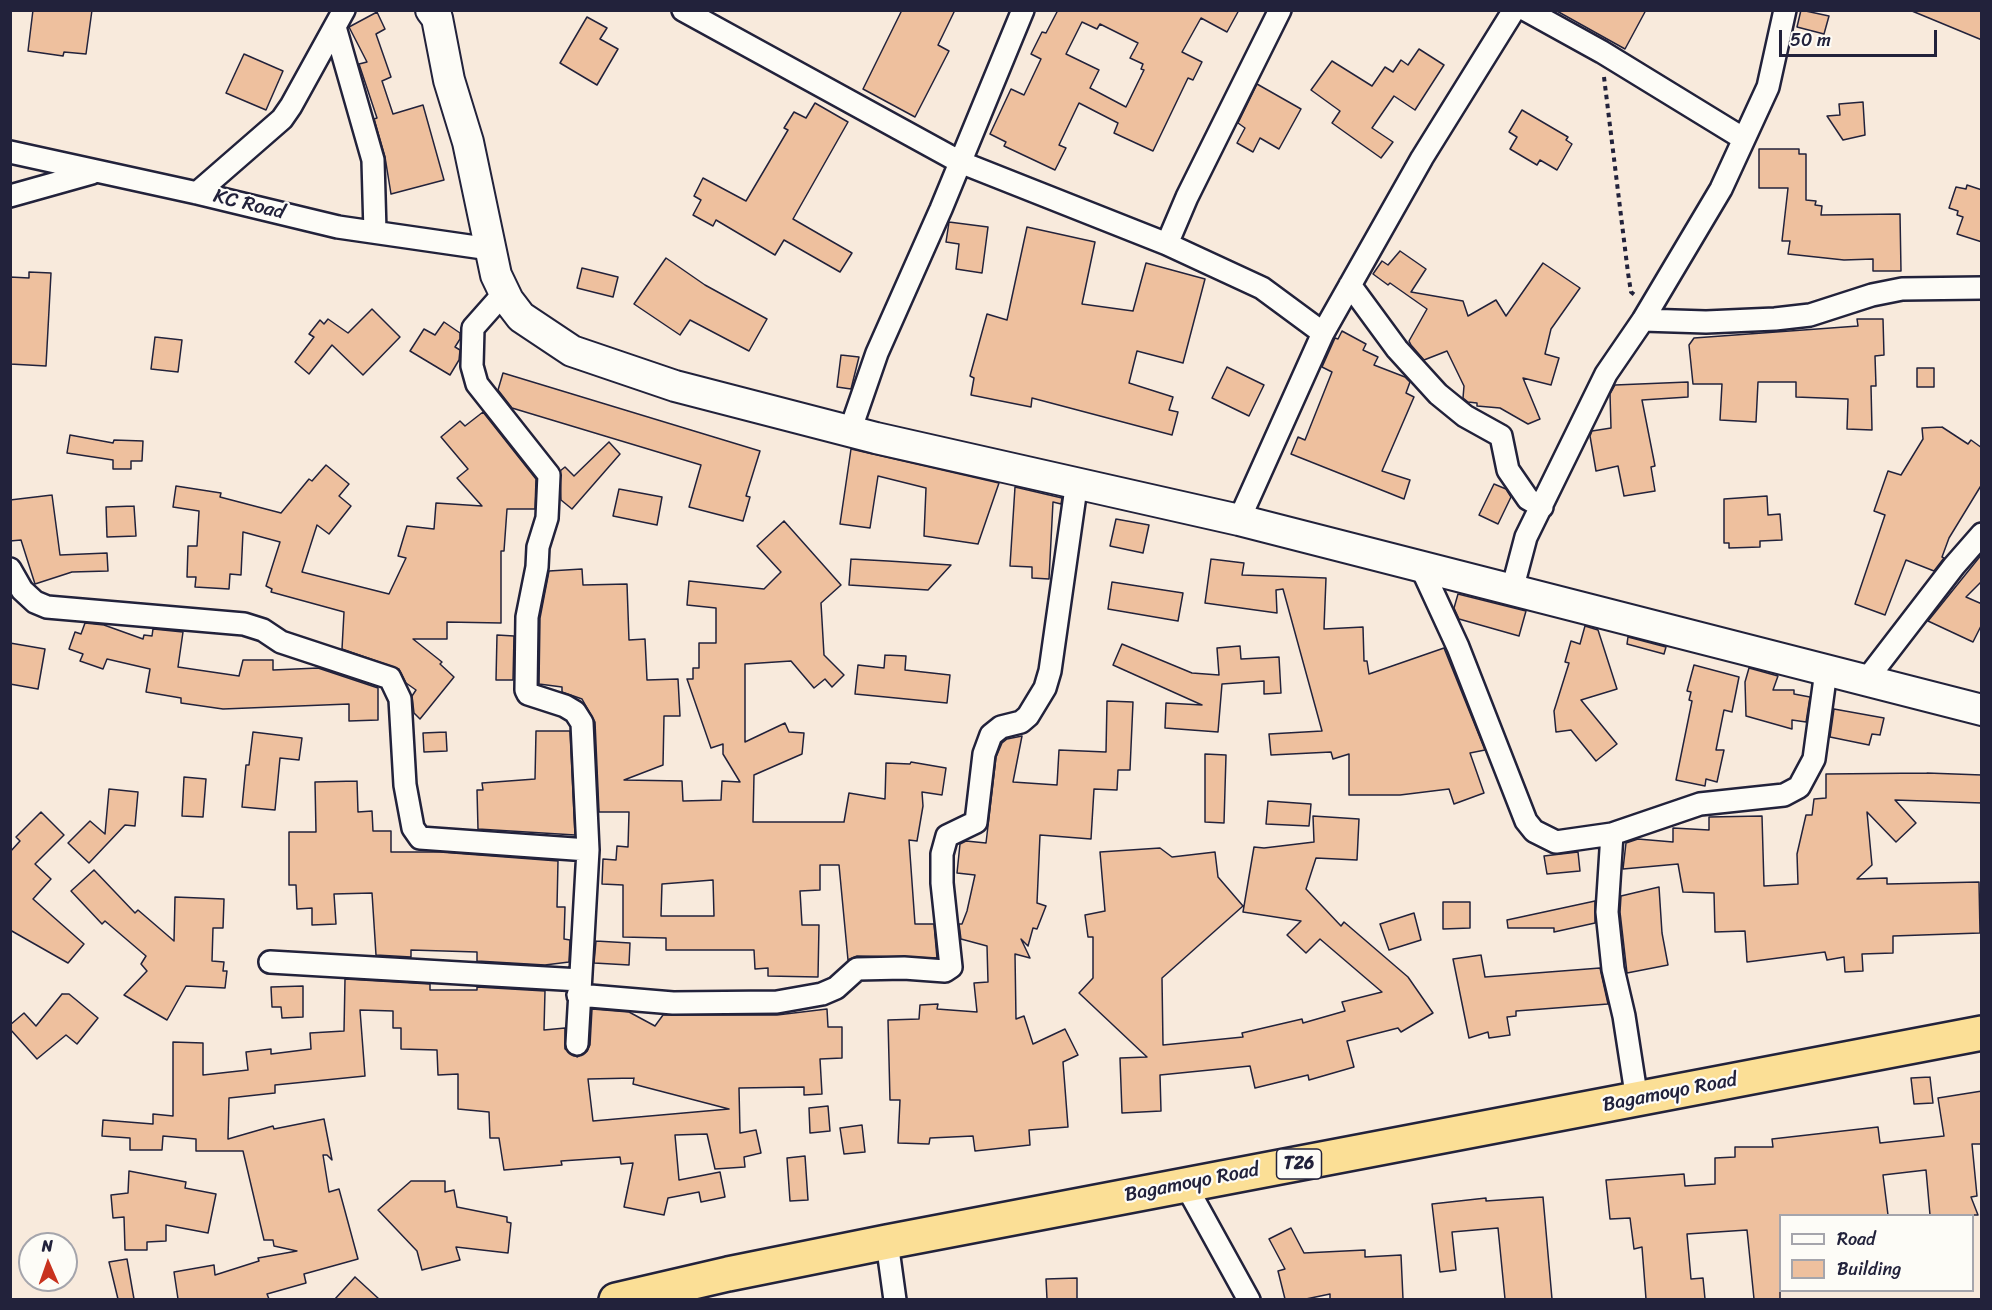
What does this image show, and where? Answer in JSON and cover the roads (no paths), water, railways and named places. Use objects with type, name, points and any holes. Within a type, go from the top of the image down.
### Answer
[{"type":"highway","name":"Bagamoyo Road","points":[[616,1299],[887,1242],[1982,1033]]},
{"type":"street","points":[[431,10],[437,18],[449,80],[468,142],[490,249],[504,292],[521,317],[572,351],[675,386],[850,431],[1077,481],[1239,520],[1826,672],[1867,679],[1982,710]]},
{"type":"street","points":[[682,10],[960,162],[1167,244],[1262,288],[1323,333]]},
{"type":"street","points":[[850,431],[877,353],[1023,10]]},
{"type":"street","points":[[1167,244],[1187,197],[1280,10]]},
{"type":"street","points":[[1239,520],[1323,333],[1422,158],[1514,10]]},
{"type":"street","points":[[1526,10],[1602,52],[1744,139]]},
{"type":"street","points":[[1512,590],[1526,537],[1606,374],[1647,313],[1721,189],[1768,87],[1785,10]]},
{"type":"street","points":[[197,193],[282,119],[340,19]]},
{"type":"street","points":[[340,19],[373,160],[375,232]]},
{"type":"street","name":"KC Road","points":[[10,152],[338,227],[490,249]]},
{"type":"street","points":[[10,196],[95,172]]},
{"type":"street","points":[[1350,285],[1397,349],[1438,394],[1465,416],[1501,436],[1508,470],[1528,499],[1542,507]]},
{"type":"street","points":[[1647,313],[1706,322],[1775,319],[1810,315],[1872,295],[1902,289],[1982,288]]},
{"type":"street","points":[[504,292],[473,328],[472,366],[477,384],[549,475],[547,518],[538,547],[537,567],[527,617],[526,690],[528,694],[565,706],[575,712],[582,723],[588,850],[577,1044]]},
{"type":"street","points":[[270,962],[579,987],[674,1002],[777,1002],[822,994],[836,988],[857,969],[904,968],[945,971],[951,967],[942,883],[942,854],[946,836],[976,822],[984,754],[991,735],[1001,727],[1021,722],[1028,716],[1045,688],[1050,671],[1077,481]]},
{"type":"street","points":[[1867,679],[1953,566],[1982,534]]},
{"type":"street","points":[[1421,567],[1458,647],[1526,821],[1534,831],[1556,842],[1612,834],[1700,804],[1784,795],[1799,787],[1814,759],[1826,672]]},
{"type":"street","points":[[10,569],[22,590],[35,602],[47,607],[244,624],[263,630],[281,642],[390,678],[400,699],[405,785],[411,821],[420,838],[588,850]]},
{"type":"street","points":[[1612,834],[1607,912],[1613,969],[1624,1016],[1637,1100]]},
{"type":"street","points":[[1185,1184],[1249,1299]]},
{"type":"street","points":[[887,1242],[895,1299]]}]
